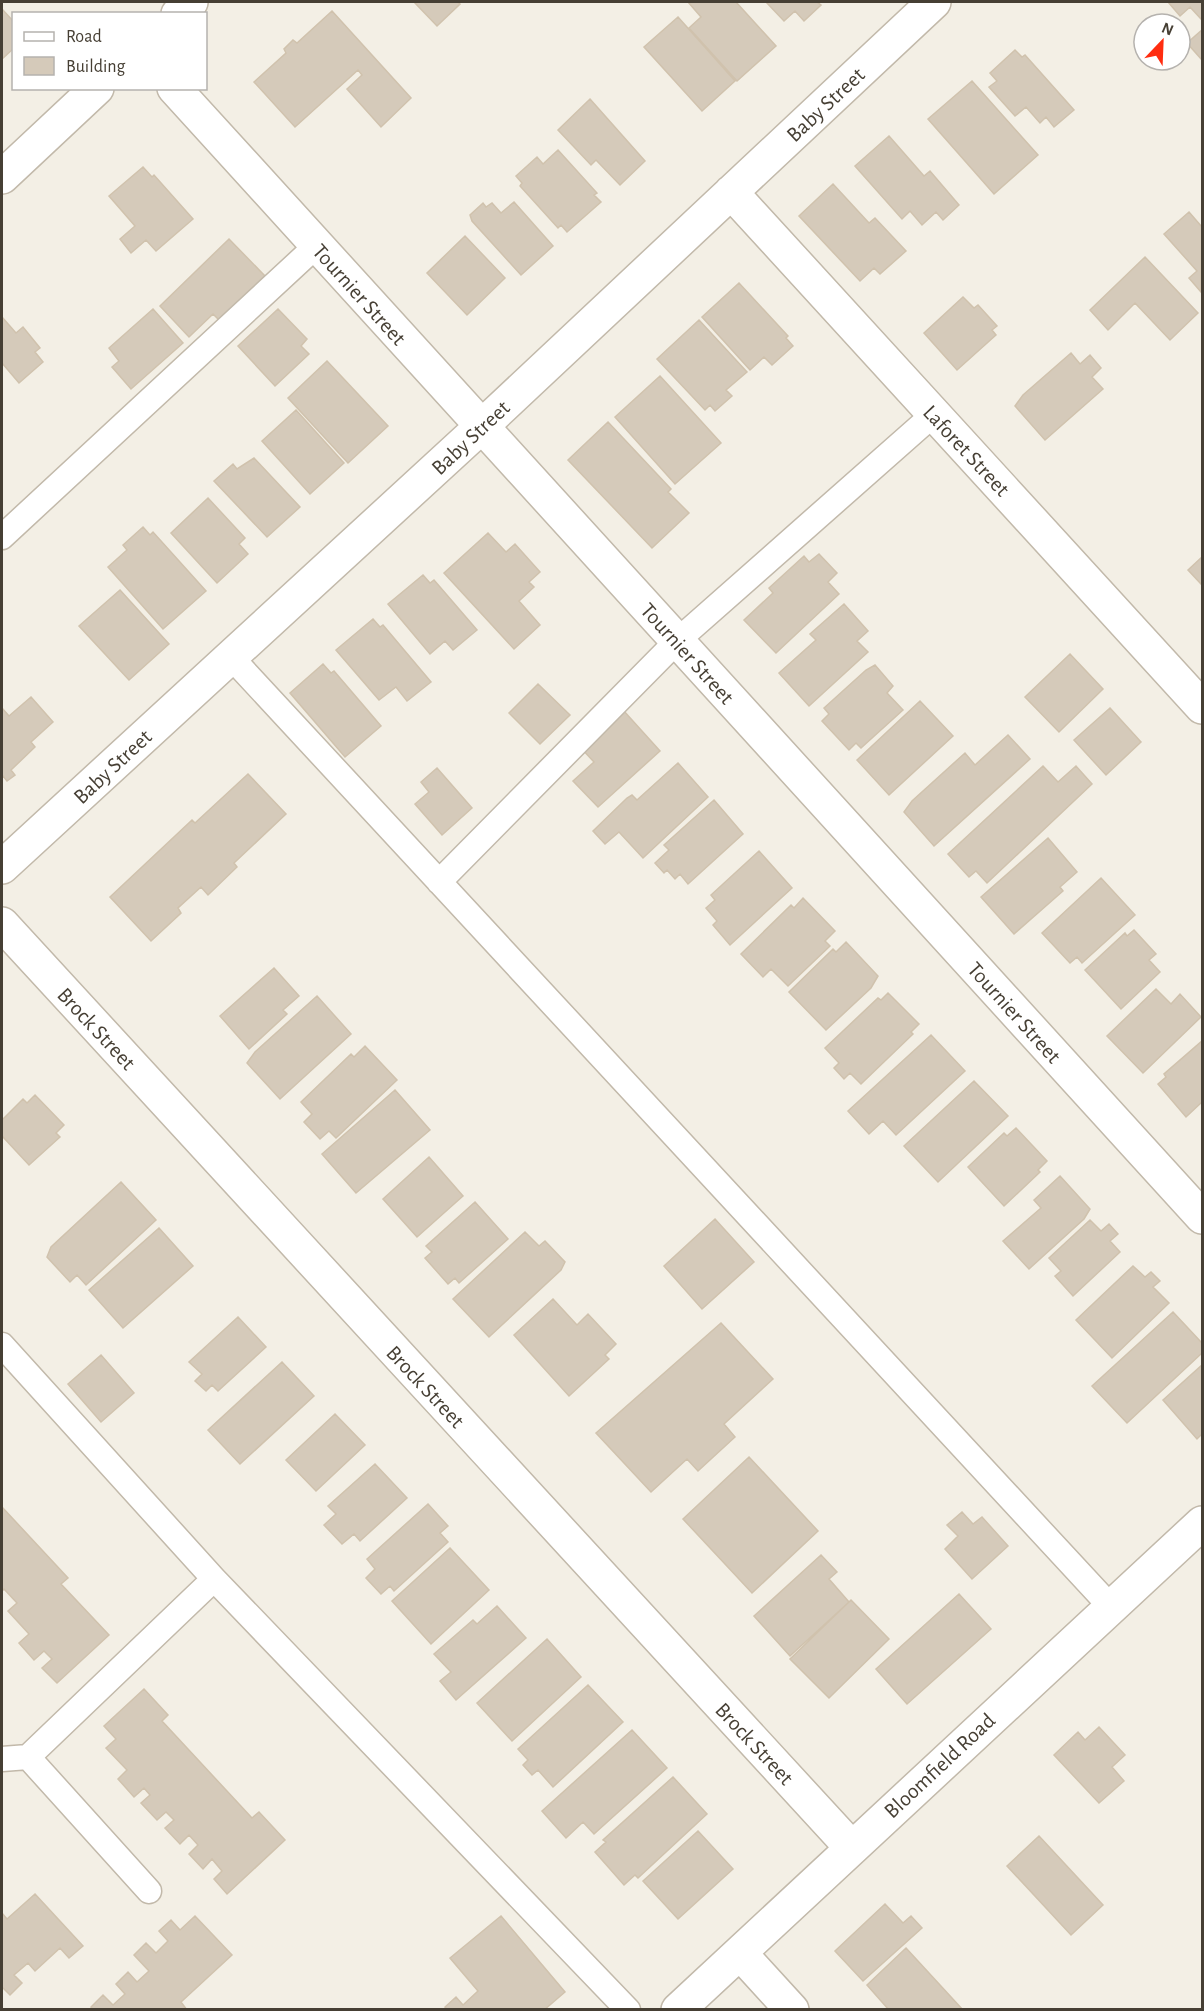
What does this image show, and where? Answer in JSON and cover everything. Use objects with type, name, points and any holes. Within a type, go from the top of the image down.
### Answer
[{"type":"street","name":"Baby Street","points":[[2,867],[481,427],[934,2]]},
{"type":"street","points":[[2,177],[95,90]]},
{"type":"street","name":"Tournier Street","points":[[176,90],[1203,1217]]},
{"type":"street","name":"Laforet Street","points":[[731,192],[1203,707]]},
{"type":"street","name":"Brock Street","points":[[2,924],[851,1847]]},
{"type":"street","name":"Bloomfield Road","points":[[678,2010],[851,1847],[1203,1523]]},
{"type":"street","points":[[740,1953],[792,2010]]},
{"type":"lane","points":[[2,537],[316,246]]},
{"type":"lane","points":[[439,882],[676,641],[934,414]]},
{"type":"lane","points":[[231,657],[1112,1607]]},
{"type":"lane","points":[[2,1345],[214,1579],[628,2010]]},
{"type":"lane","points":[[2,1759],[28,1757],[214,1579]]},
{"type":"lane","points":[[28,1757],[149,1891]]},
{"type":"building","points":[[414,2],[457,2],[460,4],[437,26]]},
{"type":"building","points":[[688,2],[736,2],[776,46],[737,81],[689,28],[701,17]]},
{"type":"building","points":[[766,2],[817,2],[821,5],[804,21],[795,11],[784,21]]},
{"type":"building","points":[[1168,2],[1202,2],[1202,20],[1190,7],[1184,12],[1177,12]]},
{"type":"building","points":[[2,9],[12,20],[12,50],[2,59]]},
{"type":"building","points":[[332,11],[411,98],[381,127],[347,89],[362,75],[358,70],[295,127],[254,82],[286,53],[284,49],[293,40],[297,43]]},
{"type":"building","points":[[678,17],[735,81],[702,111],[644,47]]},
{"type":"building","points":[[1202,30],[1202,60],[1192,49],[1192,39]]},
{"type":"building","points":[[1015,50],[1022,57],[1025,55],[1074,110],[1054,127],[1046,117],[1040,123],[1026,107],[1015,116],[989,87],[997,81],[990,73]]},
{"type":"building","points":[[972,81],[1038,155],[994,194],[928,119]]},
{"type":"building","points":[[590,99],[645,161],[620,185],[596,160],[591,165],[558,130]]},
{"type":"building","points":[[889,136],[924,176],[930,171],[959,205],[943,220],[936,212],[922,225],[910,211],[902,219],[855,166]]},
{"type":"building","points":[[558,150],[597,193],[594,195],[601,202],[567,232],[561,225],[558,228],[520,186],[522,183],[516,176],[537,157],[543,164]]},
{"type":"building","points":[[143,167],[152,177],[154,175],[193,219],[156,251],[146,240],[131,253],[120,239],[135,226],[109,196]]},
{"type":"building","points":[[833,184],[869,223],[875,218],[906,251],[880,274],[874,268],[860,281],[799,216]]},
{"type":"building","points":[[514,202],[553,246],[521,275],[472,221],[470,215],[483,203],[486,207],[492,203],[501,213]]},
{"type":"building","points":[[1189,212],[1202,227],[1201,292],[1189,278],[1197,271],[1164,234]]},
{"type":"building","points":[[465,236],[505,278],[467,315],[427,273]]},
{"type":"building","points":[[229,239],[265,276],[219,320],[213,314],[189,337],[160,306]]},
{"type":"building","points":[[1145,257],[1198,313],[1170,340],[1135,303],[1108,330],[1090,310]]},
{"type":"building","points":[[739,283],[788,336],[786,338],[793,346],[772,365],[764,357],[750,370],[702,317]]},
{"type":"building","points":[[963,297],[974,308],[978,305],[997,326],[992,330],[996,335],[957,370],[924,333]]},
{"type":"building","points":[[153,309],[183,343],[131,389],[112,367],[119,361],[109,348]]},
{"type":"building","points":[[278,309],[307,339],[301,346],[309,354],[275,386],[238,346]]},
{"type":"building","points":[[2,317],[16,333],[23,327],[40,348],[35,352],[43,362],[19,383],[2,363]]},
{"type":"building","points":[[699,320],[747,372],[726,390],[732,396],[715,411],[710,405],[705,410],[657,359]]},
{"type":"building","points":[[1071,353],[1080,364],[1090,355],[1101,368],[1092,377],[1103,389],[1045,440],[1015,406],[1023,395]]},
{"type":"building","points":[[327,361],[388,426],[348,463],[288,398]]},
{"type":"building","points":[[660,376],[721,443],[675,484],[615,417]]},
{"type":"building","points":[[296,410],[344,463],[310,494],[262,441]]},
{"type":"building","points":[[608,422],[671,489],[668,492],[689,513],[652,548],[568,460]]},
{"type":"building","points":[[254,458],[300,507],[267,537],[214,481],[233,464],[237,469]]},
{"type":"building","points":[[208,498],[245,538],[239,544],[248,554],[217,583],[171,533]]},
{"type":"building","points":[[143,527],[150,535],[153,532],[206,591],[163,629],[108,567],[127,550],[123,545]]},
{"type":"building","points":[[488,533],[506,552],[515,544],[540,572],[529,582],[534,587],[519,601],[540,625],[514,649],[444,573]]},
{"type":"building","points":[[819,554],[837,573],[828,582],[839,594],[776,653],[744,620],[773,593],[769,588],[804,556],[809,562]]},
{"type":"building","points":[[1202,557],[1202,585],[1188,570]]},
{"type":"building","points":[[423,575],[430,583],[434,580],[477,630],[453,650],[445,641],[430,654],[388,604]]},
{"type":"building","points":[[120,590],[169,644],[129,680],[79,626]]},
{"type":"building","points":[[844,604],[868,631],[857,641],[868,652],[809,706],[779,673],[816,640],[810,634]]},
{"type":"building","points":[[373,619],[380,627],[383,625],[431,682],[407,701],[396,687],[379,700],[336,650]]},
{"type":"building","points":[[1070,654],[1103,689],[1059,732],[1025,697]]},
{"type":"building","points":[[323,664],[331,673],[334,671],[381,726],[345,757],[290,693]]},
{"type":"building","points":[[875,665],[893,686],[887,693],[903,710],[861,748],[856,743],[849,750],[822,721],[829,714],[824,708],[866,670]]},
{"type":"building","points":[[538,684],[570,715],[540,744],[509,713]]},
{"type":"building","points":[[31,697],[53,722],[31,742],[35,747],[11,770],[15,775],[7,781],[2,777],[2,708],[9,716]]},
{"type":"building","points":[[920,701],[953,736],[889,795],[857,760]]},
{"type":"building","points":[[1110,708],[1141,742],[1106,775],[1074,740]]},
{"type":"building","points":[[623,710],[660,751],[598,807],[573,781],[594,762],[581,748]]},
{"type":"building","points":[[1008,735],[1030,759],[934,846],[904,812],[912,801],[965,753],[975,765]]},
{"type":"building","points":[[678,763],[708,797],[643,858],[619,832],[605,844],[593,831],[627,798],[632,795],[637,800]]},
{"type":"building","points":[[1043,766],[1058,782],[1076,766],[1092,784],[987,883],[976,871],[969,877],[948,854]]},
{"type":"building","points":[[437,768],[472,808],[442,835],[415,804],[429,792],[421,782]]},
{"type":"building","points":[[248,774],[286,814],[234,863],[237,867],[208,895],[201,887],[178,908],[181,913],[151,941],[110,897],[192,820],[195,823]]},
{"type":"building","points":[[714,800],[743,834],[688,884],[680,874],[675,879],[667,870],[664,873],[655,863],[669,850],[664,845]]},
{"type":"building","points":[[1048,838],[1077,872],[1060,887],[1063,891],[1014,934],[981,897]]},
{"type":"building","points":[[759,851],[792,888],[730,945],[713,925],[717,921],[706,908],[715,900],[711,895]]},
{"type":"building","points":[[1101,878],[1135,915],[1082,963],[1077,957],[1070,963],[1042,933]]},
{"type":"building","points":[[803,898],[835,931],[825,941],[830,946],[788,986],[771,969],[763,977],[741,954],[791,905],[794,908]]},
{"type":"building","points":[[1134,930],[1156,954],[1149,960],[1160,972],[1121,1009],[1085,970],[1125,933],[1127,936]]},
{"type":"building","points":[[846,942],[878,976],[871,988],[826,1030],[789,992],[833,949],[836,952]]},
{"type":"building","points":[[274,968],[299,996],[283,1010],[287,1014],[249,1049],[220,1016]]},
{"type":"building","points":[[1156,989],[1171,1004],[1180,994],[1201,1017],[1143,1073],[1107,1036]]},
{"type":"building","points":[[888,993],[919,1024],[911,1032],[913,1034],[861,1084],[850,1073],[844,1079],[834,1068],[839,1063],[825,1048],[878,998],[881,1000]]},
{"type":"building","points":[[317,996],[351,1034],[280,1099],[247,1063],[255,1052]]},
{"type":"building","points":[[931,1035],[965,1071],[896,1135],[883,1121],[869,1134],[848,1111]]},
{"type":"building","points":[[1202,1041],[1202,1102],[1186,1117],[1158,1084],[1166,1077],[1164,1074]]},
{"type":"building","points":[[365,1046],[397,1080],[336,1138],[329,1131],[320,1139],[304,1122],[312,1114],[301,1102],[351,1054],[354,1057]]},
{"type":"building","points":[[974,1081],[1008,1116],[938,1182],[904,1146]]},
{"type":"building","points":[[395,1090],[430,1130],[356,1193],[322,1154]]},
{"type":"building","points":[[35,1095],[64,1125],[56,1133],[60,1137],[29,1165],[2,1136],[2,1120],[23,1099],[27,1103]]},
{"type":"building","points":[[1016,1128],[1047,1161],[1038,1170],[1040,1172],[1004,1206],[968,1167],[1004,1133],[1007,1136]]},
{"type":"building","points":[[429,1157],[463,1196],[417,1237],[383,1199]]},
{"type":"building","points":[[1060,1176],[1090,1209],[1084,1219],[1029,1269],[1003,1241],[1041,1208],[1034,1200]]},
{"type":"building","points":[[121,1182],[156,1220],[86,1285],[77,1275],[70,1282],[47,1257],[51,1247]]},
{"type":"building","points":[[475,1202],[508,1239],[459,1283],[455,1278],[448,1284],[425,1258],[432,1252],[426,1246]]},
{"type":"building","points":[[715,1219],[754,1262],[702,1309],[664,1266]]},
{"type":"building","points":[[1090,1220],[1101,1231],[1109,1224],[1118,1234],[1110,1241],[1120,1252],[1073,1296],[1055,1276],[1061,1271],[1049,1258]]},
{"type":"building","points":[[159,1228],[193,1266],[123,1328],[89,1290]]},
{"type":"building","points":[[525,1232],[539,1246],[545,1241],[565,1262],[561,1270],[489,1337],[453,1299]]},
{"type":"building","points":[[1133,1266],[1145,1277],[1151,1272],[1160,1281],[1153,1287],[1169,1303],[1112,1358],[1076,1320]]},
{"type":"building","points":[[553,1299],[577,1325],[588,1314],[616,1344],[605,1355],[609,1359],[569,1396],[514,1335]]},
{"type":"building","points":[[1173,1312],[1202,1343],[1202,1353],[1127,1423],[1092,1386]]},
{"type":"building","points":[[238,1317],[266,1347],[218,1391],[212,1385],[206,1391],[195,1381],[202,1374],[189,1362]]},
{"type":"building","points":[[721,1323],[773,1379],[724,1424],[735,1437],[698,1471],[687,1459],[651,1492],[596,1433]]},
{"type":"building","points":[[101,1355],[134,1393],[101,1422],[68,1384]]},
{"type":"building","points":[[282,1362],[314,1396],[240,1464],[208,1430]]},
{"type":"building","points":[[1202,1365],[1202,1434],[1197,1439],[1163,1400]]},
{"type":"building","points":[[335,1414],[365,1445],[316,1491],[286,1460]]},
{"type":"building","points":[[749,1457],[818,1531],[752,1593],[683,1519]]},
{"type":"building","points":[[375,1464],[407,1498],[360,1541],[354,1534],[342,1544],[324,1525],[336,1514],[328,1506]]},
{"type":"building","points":[[428,1504],[448,1526],[440,1533],[448,1542],[394,1591],[390,1586],[381,1594],[366,1578],[375,1569],[367,1559]]},
{"type":"building","points":[[2,1507],[68,1578],[61,1584],[109,1635],[57,1683],[42,1668],[52,1659],[44,1651],[34,1660],[19,1643],[29,1634],[8,1611],[17,1603],[4,1589],[2,1591]]},
{"type":"building","points":[[962,1512],[973,1524],[982,1517],[1008,1546],[972,1579],[945,1549],[958,1536],[947,1525]]},
{"type":"building","points":[[450,1548],[489,1590],[431,1644],[392,1601]]},
{"type":"building","points":[[821,1555],[837,1572],[829,1579],[849,1602],[790,1656],[754,1616]]},
{"type":"building","points":[[959,1594],[991,1629],[907,1704],[876,1669]]},
{"type":"building","points":[[851,1600],[889,1639],[829,1698],[790,1659]]},
{"type":"building","points":[[497,1606],[526,1638],[456,1700],[440,1681],[451,1672],[434,1654],[473,1620],[477,1624]]},
{"type":"building","points":[[547,1639],[581,1677],[512,1741],[477,1703]]},
{"type":"building","points":[[588,1685],[623,1722],[553,1787],[538,1770],[532,1775],[523,1765],[528,1760],[518,1749]]},
{"type":"building","points":[[144,1689],[168,1715],[162,1721],[252,1818],[259,1812],[285,1840],[227,1894],[214,1879],[222,1871],[212,1859],[203,1869],[189,1854],[198,1845],[189,1835],[180,1844],[165,1828],[174,1820],[166,1812],[157,1820],[141,1803],[150,1795],[144,1788],[134,1797],[118,1779],[127,1770],[106,1748],[116,1739],[104,1726]]},
{"type":"building","points":[[1099,1727],[1125,1755],[1112,1767],[1124,1781],[1099,1803],[1054,1755],[1078,1732],[1085,1740]]},
{"type":"building","points":[[632,1730],[667,1768],[594,1834],[583,1822],[566,1838],[542,1811]]},
{"type":"building","points":[[673,1777],[707,1814],[638,1878],[635,1875],[624,1885],[595,1852],[606,1842],[603,1840]]},
{"type":"building","points":[[698,1831],[733,1869],[678,1919],[643,1881]]},
{"type":"building","points":[[1039,1836],[1103,1905],[1071,1935],[1007,1866]]},
{"type":"building","points":[[35,1894],[83,1946],[69,1958],[60,1948],[35,1971],[28,1963],[14,1975],[22,1983],[10,1995],[2,1987],[2,1913],[7,1919]]},
{"type":"building","points":[[885,1904],[903,1923],[911,1916],[922,1928],[863,1981],[835,1951]]},
{"type":"building","points":[[195,1916],[232,1955],[181,2002],[187,2010],[93,2010],[91,2007],[103,1995],[113,2005],[125,1994],[116,1984],[128,1972],[137,1982],[149,1971],[134,1955],[146,1943],[156,1953],[168,1941],[159,1931],[171,1920],[180,1930]]},
{"type":"building","points":[[501,1916],[565,1992],[544,2010],[447,2010],[445,2007],[456,1997],[463,2005],[478,1991],[450,1958]]},
{"type":"building","points":[[906,1948],[963,2010],[889,2010],[867,1985]]}]
